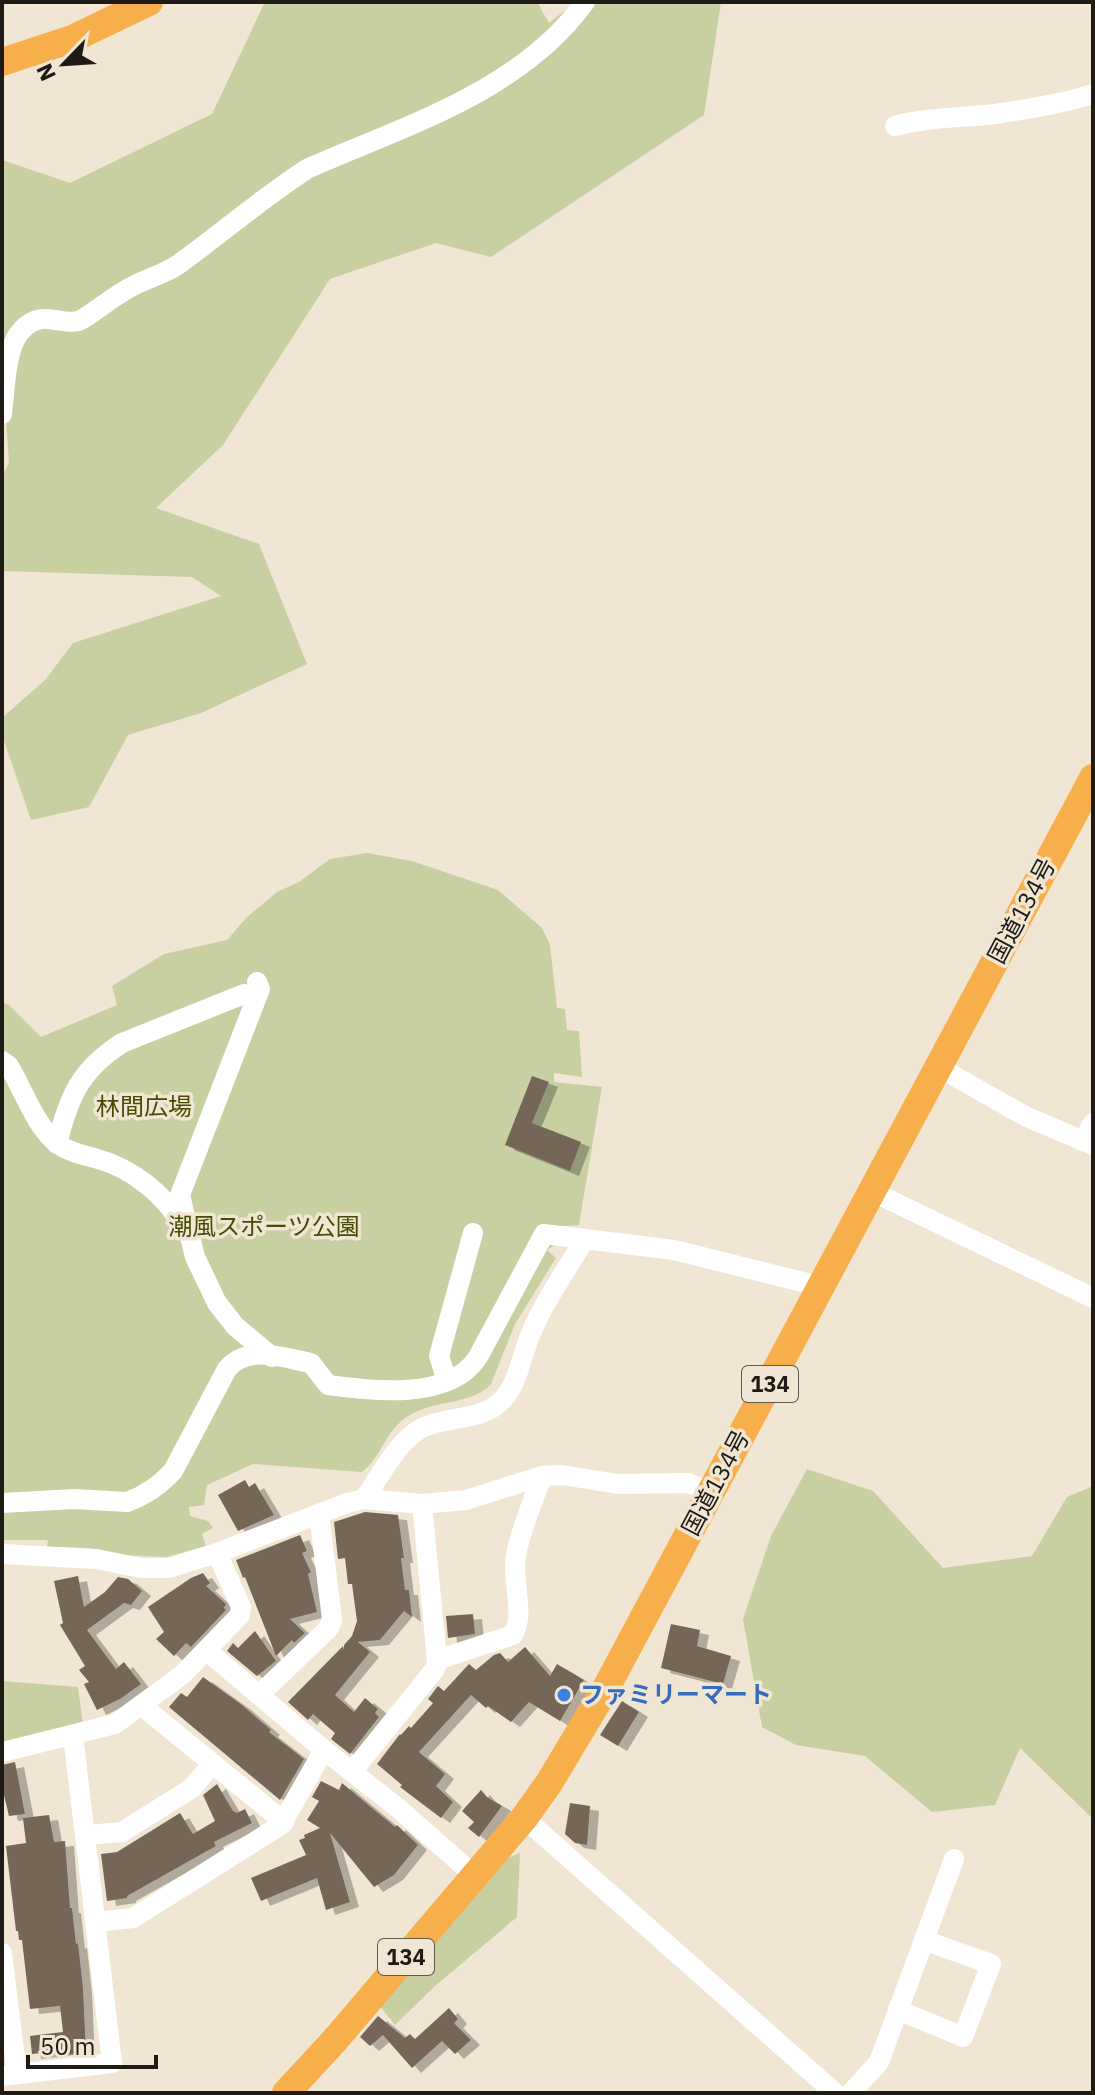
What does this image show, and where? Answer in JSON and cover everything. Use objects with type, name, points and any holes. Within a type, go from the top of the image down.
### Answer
[{"type":"highway","points":[[2,62],[72,39],[149,2]]},
{"type":"highway","name":"国道134号","points":[[286,2093],[475,1876],[549,1783],[606,1688],[1093,778]]},
{"type":"street","points":[[2,414],[8,364],[14,343],[19,332],[31,323],[42,319],[78,321],[119,293],[139,282],[156,278],[177,265],[307,169],[484,89],[547,45],[568,25],[585,2]]},
{"type":"street","points":[[895,126],[921,119],[993,114],[1067,102],[1093,94]]},
{"type":"street","points":[[57,1144],[73,1092],[89,1069],[108,1052],[122,1043],[256,991],[180,1195],[190,1240]]},
{"type":"street","points":[[2,1061],[9,1066],[42,1126],[57,1144],[79,1155],[115,1165],[164,1199],[190,1240],[217,1303],[235,1326],[272,1357]]},
{"type":"street","points":[[938,1067],[1027,1117],[1090,1136]]},
{"type":"street","points":[[871,1191],[1093,1298]]},
{"type":"street","points":[[2,1503],[133,1500],[162,1482],[173,1471],[230,1366],[249,1354],[311,1363],[328,1385],[402,1392],[447,1381],[472,1366],[534,1231],[674,1250],[818,1288]]},
{"type":"street","points":[[447,1381],[439,1356],[473,1233]]},
{"type":"street","points":[[364,1499],[393,1458],[422,1428],[481,1413],[502,1400],[510,1389],[540,1314],[584,1240]]},
{"type":"street","points":[[2,1554],[96,1559],[141,1568],[169,1568],[347,1503],[364,1499],[422,1504],[480,1497],[542,1476],[562,1475],[618,1484],[689,1483],[711,1493]]},
{"type":"street","points":[[437,1660],[513,1635],[520,1623],[516,1558],[542,1476]]},
{"type":"street","points":[[352,1772],[435,1669],[437,1660],[422,1504]]},
{"type":"street","points":[[259,1695],[329,1628],[332,1619],[319,1514]]},
{"type":"street","points":[[2,1752],[115,1724],[182,1675],[240,1615],[241,1607],[217,1553]]},
{"type":"street","points":[[207,1651],[398,1808],[475,1876]]},
{"type":"street","points":[[141,1705],[284,1822]]},
{"type":"street","points":[[2,1953],[9,2075],[112,2063],[73,1735]]},
{"type":"street","points":[[96,1922],[133,1918],[284,1822],[324,1750]]},
{"type":"street","points":[[87,1835],[122,1832],[192,1788],[212,1764]]},
{"type":"street","points":[[524,1818],[835,2093]]},
{"type":"street","points":[[851,2093],[879,2062],[954,1859]]},
{"type":"street","points":[[898,2010],[963,2037],[991,1964],[926,1941]]},
{"type":"green space","points":[[265,2],[537,2],[549,23],[576,2],[721,2],[704,115],[491,257],[436,243],[330,279],[223,445],[156,508],[259,544],[307,664],[201,713],[128,735],[89,807],[31,820],[2,735],[2,718],[46,679],[73,643],[221,596],[192,577],[2,571],[2,476],[9,463],[2,389],[2,160],[70,183],[212,114]]},
{"type":"green space","name":"潮風スポーツ公園","points":[[367,853],[412,861],[498,890],[542,928],[550,945],[557,1008],[565,1009],[567,1030],[579,1031],[582,1077],[554,1073],[554,1082],[602,1087],[579,1225],[565,1226],[561,1246],[555,1245],[547,1250],[556,1258],[515,1324],[491,1384],[464,1399],[431,1406],[410,1415],[389,1435],[362,1472],[253,1464],[207,1485],[204,1505],[189,1507],[190,1516],[208,1521],[213,1528],[202,1534],[206,1546],[166,1557],[47,1547],[48,1540],[2,1540],[2,1002],[9,1005],[41,1037],[117,1005],[112,986],[164,954],[227,940],[247,917],[277,892],[299,882],[330,859]]},
{"type":"green space","points":[[807,1469],[873,1491],[943,1568],[1032,1556],[1067,1497],[1093,1486],[1093,1929],[1091,1817],[1020,1748],[995,1805],[932,1812],[865,1756],[796,1745],[762,1727],[743,1619],[771,1536]]},
{"type":"green space","points":[[2,1681],[78,1687],[83,1726],[2,1745]]},
{"type":"green space","points":[[520,1853],[517,1917],[435,1986],[395,2025],[379,2005],[508,1858]]},
{"type":"building","points":[[532,1076],[549,1082],[532,1123],[581,1142],[570,1171],[505,1145]]},
{"type":"building","points":[[245,1480],[249,1487],[255,1483],[274,1515],[238,1531],[218,1495]]},
{"type":"building","points":[[365,1512],[398,1515],[405,1590],[409,1590],[412,1617],[404,1611],[380,1640],[358,1642],[370,1652],[335,1695],[354,1712],[365,1698],[378,1709],[375,1713],[379,1717],[350,1754],[331,1739],[335,1733],[313,1714],[308,1720],[288,1702],[343,1646],[344,1650],[344,1645],[352,1636],[357,1621],[352,1584],[348,1584],[345,1558],[338,1559],[334,1522]]},
{"type":"building","points":[[300,1535],[307,1551],[302,1553],[311,1572],[308,1574],[317,1612],[290,1619],[305,1633],[294,1643],[292,1640],[276,1656],[236,1560]]},
{"type":"building","points":[[203,1573],[210,1583],[206,1586],[226,1604],[226,1610],[191,1647],[186,1643],[174,1656],[156,1639],[164,1632],[148,1607]]},
{"type":"building","points":[[78,1576],[84,1607],[105,1592],[118,1577],[128,1579],[142,1591],[131,1605],[124,1603],[87,1630],[116,1669],[124,1662],[141,1684],[97,1710],[84,1684],[89,1682],[79,1670],[85,1666],[60,1625],[63,1623],[54,1581]]},
{"type":"building","points":[[473,1614],[475,1634],[448,1638],[446,1616]]},
{"type":"building","points":[[671,1624],[700,1630],[697,1646],[731,1656],[723,1684],[661,1668]]},
{"type":"building","points":[[255,1631],[276,1661],[257,1676],[227,1651],[233,1643],[238,1648]]},
{"type":"building","points":[[525,1647],[550,1676],[557,1664],[584,1680],[560,1721],[529,1702],[511,1722],[471,1695],[419,1752],[445,1774],[436,1786],[453,1802],[441,1818],[400,1787],[402,1785],[377,1764],[400,1734],[409,1726],[411,1728],[433,1703],[428,1699],[438,1686],[444,1691],[469,1664],[476,1670],[500,1653],[508,1662]]},
{"type":"building","points":[[203,1677],[242,1705],[271,1730],[269,1732],[304,1759],[280,1800],[169,1707],[181,1693],[187,1697]]},
{"type":"building","points":[[622,1701],[639,1712],[618,1746],[600,1735]]},
{"type":"building","points":[[15,1762],[25,1814],[9,1816],[2,1787],[2,1765]]},
{"type":"building","points":[[321,1781],[339,1790],[342,1783],[418,1845],[394,1875],[374,1887],[330,1833],[350,1902],[326,1910],[317,1878],[261,1901],[251,1878],[306,1855],[299,1840],[320,1828],[307,1820],[319,1801],[312,1797]]},
{"type":"building","points":[[217,1784],[233,1811],[237,1813],[245,1809],[252,1823],[214,1842],[216,1846],[127,1898],[107,1901],[101,1854],[117,1852],[180,1813],[193,1834],[215,1821],[203,1795]]},
{"type":"building","points":[[481,1790],[502,1806],[479,1837],[468,1828],[474,1822],[462,1811]]},
{"type":"building","points":[[570,1803],[590,1806],[587,1845],[575,1843],[565,1834]]},
{"type":"building","points":[[49,1815],[54,1842],[65,1841],[70,1908],[83,1988],[86,2053],[66,2055],[65,2050],[32,2054],[30,2036],[63,2032],[60,2006],[30,2009],[22,1940],[19,1940],[16,1931],[6,1846],[26,1843],[23,1818]]},
{"type":"building","points":[[449,2008],[458,2019],[454,2023],[471,2040],[455,2054],[442,2041],[412,2068],[383,2035],[370,2046],[360,2037],[378,2016],[405,2038],[410,2034],[415,2039]]},
{"type":"place","name":"ファミリーマート","points":[[564,1695]]},
{"type":"park label","name":"林間広場","points":[[144,1107]]}]
